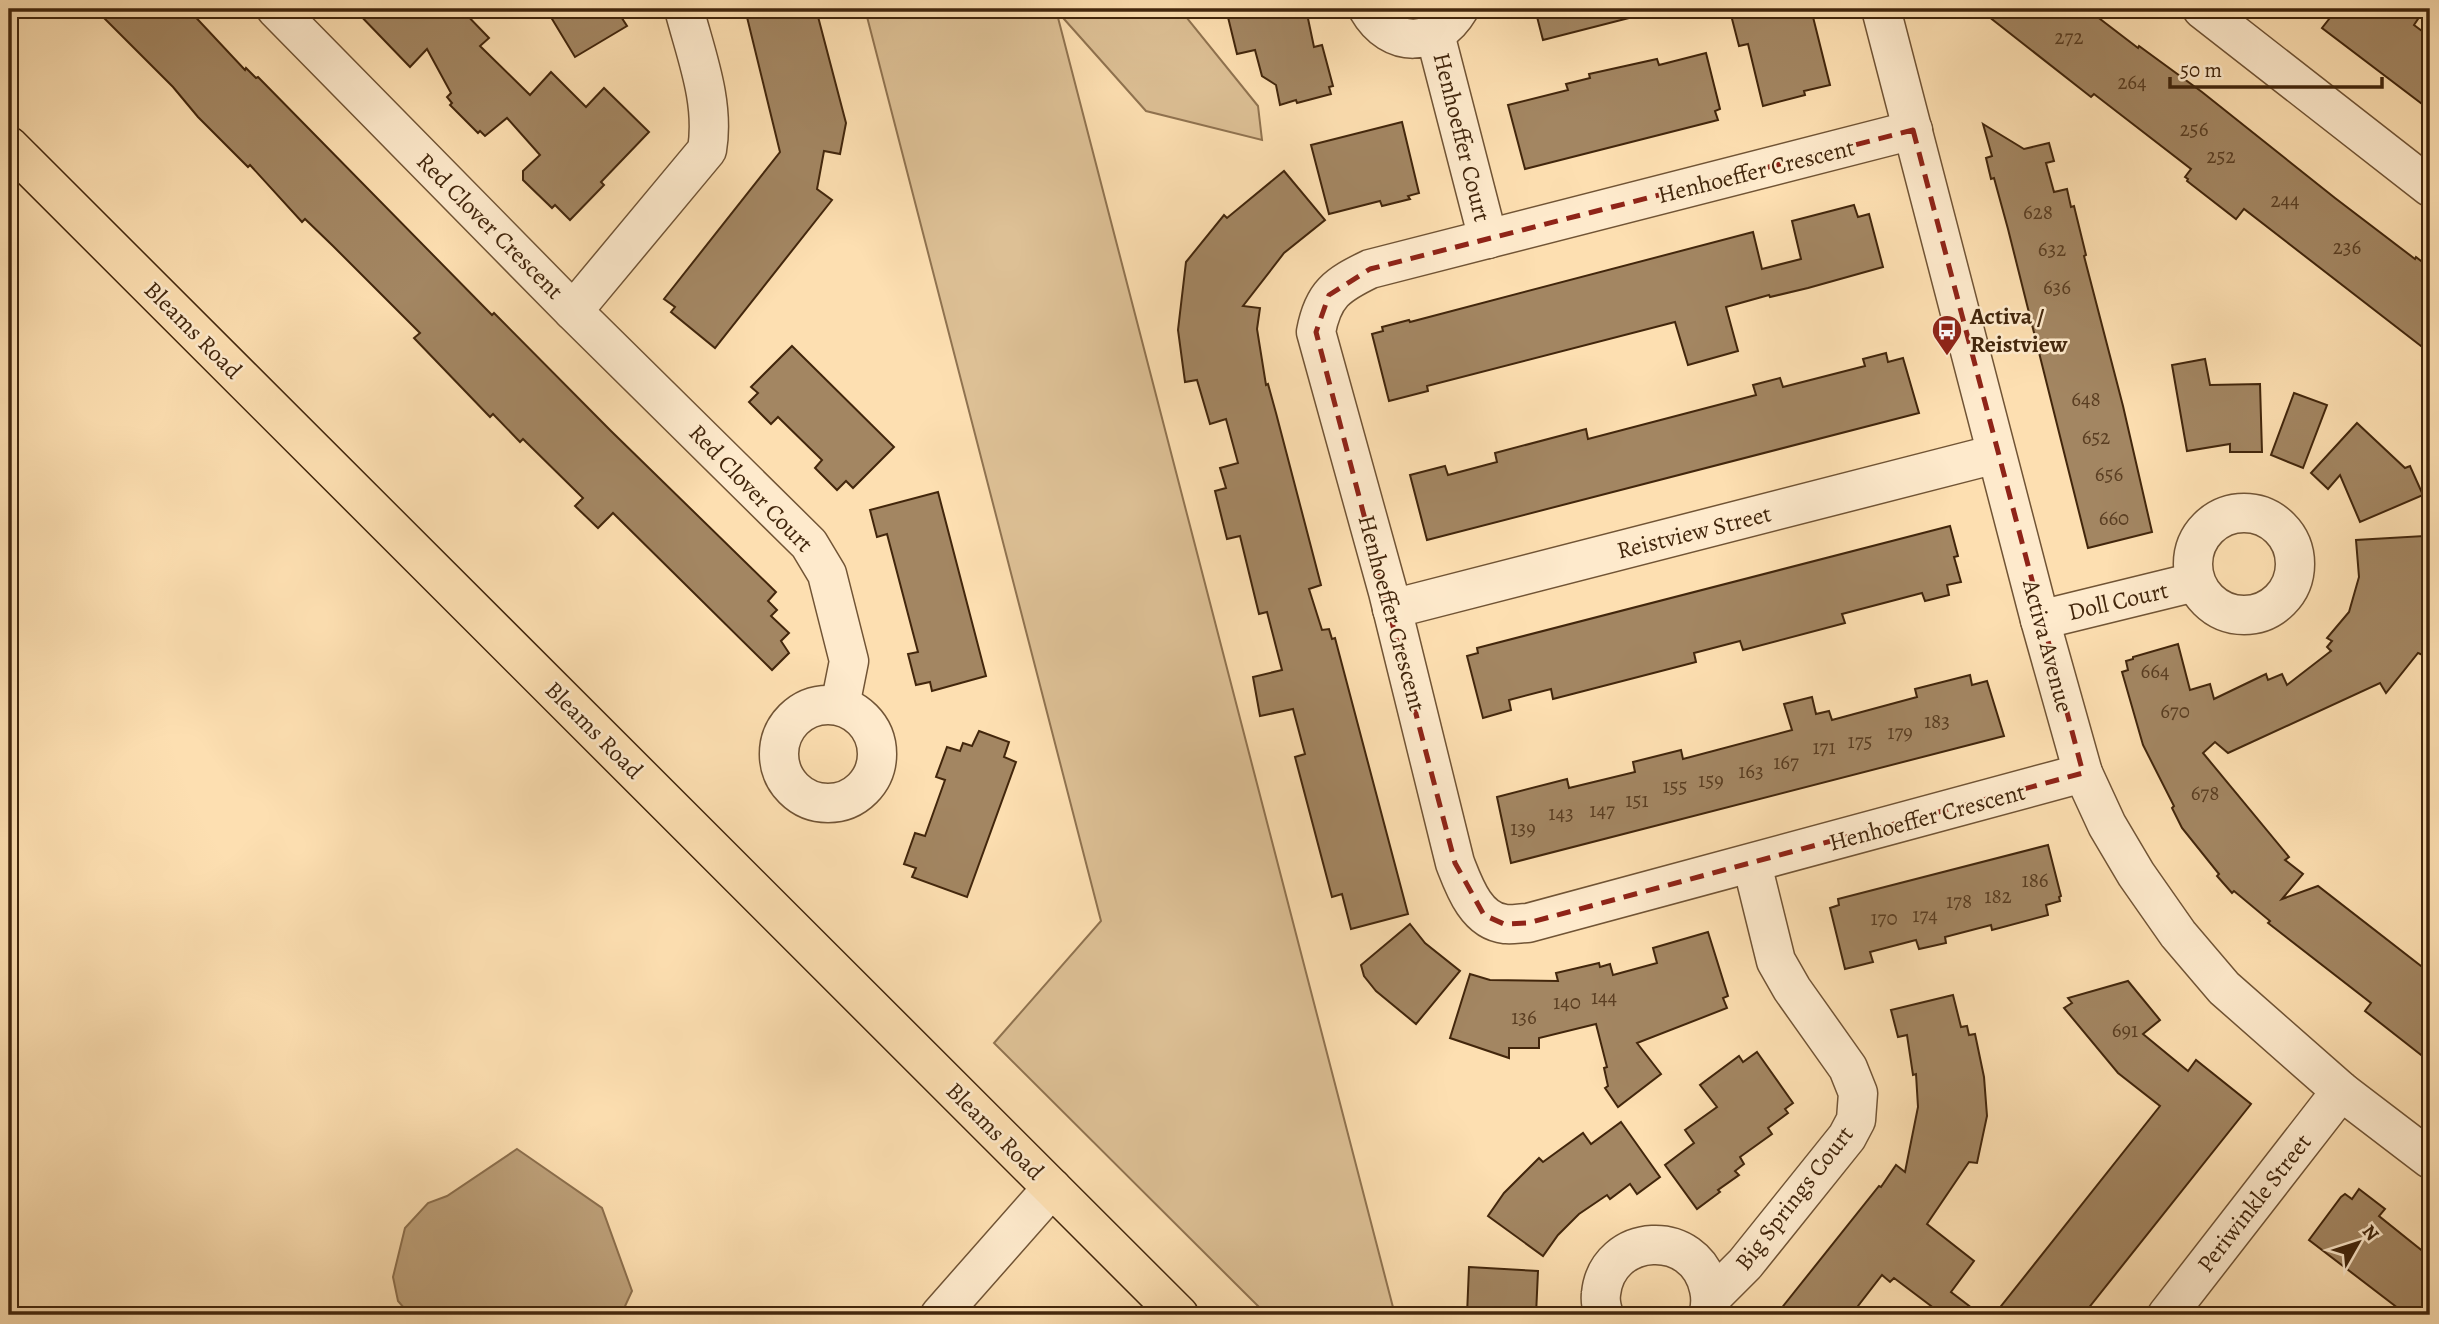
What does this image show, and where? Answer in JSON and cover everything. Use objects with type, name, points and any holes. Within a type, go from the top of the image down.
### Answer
[{"type":"main road","name":"Bleams Road","points":[[9,146],[1178,1315]]},
{"type":"street","name":"Red Clover Crescent","points":[[276,9],[573,311],[707,150],[711,128],[708,99],[684,9]]},
{"type":"street","name":"Henhoeffer Court","points":[[1368,9],[1379,24],[1393,34],[1409,39],[1447,21],[1488,239]]},
{"type":"street","name":"Activa Avenue","points":[[1881,9],[2040,620],[2083,773],[2107,825],[2178,934],[2224,988],[2281,1041],[2341,1091],[2430,1159]]},
{"type":"street","points":[[2202,9],[2430,187]]},
{"type":"street","name":"Henhoeffer Crescent","points":[[1913,130],[1370,269],[1343,282],[1329,295],[1320,312],[1317,332],[1392,609],[1455,863],[1465,891],[1484,915],[1504,924],[1528,923],[2083,773]]},
{"type":"street","name":"Red Clover Court","points":[[573,311],[809,544],[827,574],[849,661],[840,706]]},
{"type":"street","name":"Reistview Street","points":[[1392,609],[1996,454]]},
{"type":"street","name":"Doll Court","points":[[2040,620],[2195,582]]},
{"type":"street","name":"Big Springs Court","points":[[1709,1307],[1847,1137],[1856,1120],[1858,1093],[1848,1068],[1792,989],[1776,961],[1752,864]]},
{"type":"street","name":"Periwinkle Street","points":[[2167,1315],[2341,1091]]},
{"type":"street","points":[[940,1315],[1052,1188]]},
{"type":"street","name":"Big Springs Court","points":[[1604,1315],[1600,1295],[1605,1277],[1620,1256],[1637,1247],[1652,1244],[1671,1246],[1697,1263],[1707,1279],[1709,1307]]},
{"type":"highlighted area","points":[[1913,130],[2083,773],[1528,923],[1504,924],[1484,915],[1455,863],[1316,332],[1329,295],[1370,269]]},
{"type":"shaded area","points":[[865,9],[1182,9],[1258,106],[1262,140],[1146,111],[1056,10],[1395,1315],[1267,1315],[994,1043],[1101,921]]},
{"type":"shaded area","points":[[517,1149],[602,1208],[632,1291],[621,1315],[410,1315],[398,1301],[393,1277],[405,1228],[428,1203],[447,1196]]},
{"type":"building","points":[[95,9],[188,9],[245,70],[246,68],[258,77],[492,315],[494,313],[776,592],[768,601],[777,610],[771,616],[789,633],[781,641],[789,653],[772,670],[613,513],[598,528],[575,506],[583,498],[523,439],[520,442],[493,414],[490,417],[414,338],[420,333],[305,219],[302,222],[250,165],[248,167],[198,117],[173,87]]},
{"type":"building","points":[[354,9],[461,9],[489,38],[480,46],[530,95],[551,72],[586,107],[604,88],[649,132],[601,182],[604,185],[570,220],[555,205],[552,208],[523,180],[523,171],[540,155],[507,118],[485,136],[480,131],[478,133],[450,105],[452,103],[447,97],[451,93],[427,49],[410,67]]},
{"type":"building","points":[[546,9],[616,9],[627,26],[575,57]]},
{"type":"building","points":[[745,9],[816,9],[846,123],[840,154],[824,151],[817,189],[832,200],[715,348],[671,312],[675,307],[664,299],[780,152]]},
{"type":"building","points":[[1226,9],[1306,9],[1314,47],[1322,45],[1333,86],[1329,87],[1331,94],[1280,105],[1276,85],[1262,76],[1255,50],[1237,54]]},
{"type":"building","points":[[1535,9],[1632,9],[1633,17],[1543,40]]},
{"type":"building","points":[[1754,9],[1811,9],[1830,85],[1763,106],[1748,44],[1739,46],[1731,15]]},
{"type":"building","points":[[1979,9],[2087,9],[2202,92],[2335,198],[2430,268],[2430,353],[2244,209],[2236,219],[2187,181],[2185,177],[2191,169],[2094,94],[2091,97]]},
{"type":"building","points":[[2337,9],[2404,9],[2418,19],[2414,25],[2430,37],[2430,110],[2322,28]]},
{"type":"building","points":[[1706,53],[1720,109],[1715,111],[1718,120],[1525,169],[1508,105],[1568,90],[1566,84],[1590,78],[1589,74],[1657,59],[1659,65]]},
{"type":"building","points":[[1402,122],[1419,193],[1408,196],[1410,199],[1382,206],[1380,201],[1329,214],[1311,145]]},
{"type":"building","points":[[1983,124],[2024,149],[2049,143],[2054,161],[2046,163],[2054,192],[2067,189],[2071,207],[2074,206],[2152,532],[2088,548],[2008,229],[1994,178],[1991,179],[1986,158],[1992,156]]},
{"type":"building","points":[[1284,171],[1325,220],[1284,253],[1243,306],[1260,308],[1257,329],[1266,385],[1268,384],[1321,585],[1309,589],[1322,630],[1329,629],[1332,639],[1335,638],[1408,914],[1351,929],[1342,894],[1332,897],[1295,757],[1305,754],[1293,709],[1260,716],[1253,677],[1282,670],[1267,612],[1259,614],[1240,536],[1227,539],[1215,491],[1226,488],[1220,468],[1238,463],[1226,419],[1210,424],[1197,380],[1185,382],[1178,330],[1186,262],[1224,215],[1227,218]]},
{"type":"building","points":[[1854,205],[1858,217],[1869,214],[1883,267],[1726,307],[1738,351],[1688,365],[1675,322],[1427,386],[1428,391],[1389,401],[1372,334],[1383,331],[1382,327],[1409,320],[1410,322],[1753,232],[1762,269],[1801,259],[1792,221]]},
{"type":"building","points":[[792,346],[894,447],[853,488],[846,481],[837,490],[815,468],[822,460],[778,417],[771,424],[749,402],[758,393],[751,387]]},
{"type":"building","points":[[1886,353],[1888,362],[1903,358],[1919,413],[1427,540],[1410,475],[1445,466],[1448,475],[1497,462],[1495,453],[1586,429],[1588,439],[1756,395],[1753,385],[1780,378],[1783,387],[1865,366],[1863,359]]},
{"type":"building","points":[[2205,359],[2210,385],[2260,384],[2262,452],[2230,452],[2230,444],[2187,451],[2172,365]]},
{"type":"building","points":[[2294,393],[2327,405],[2303,468],[2271,455]]},
{"type":"building","points":[[2357,423],[2405,468],[2410,466],[2423,495],[2360,522],[2340,475],[2328,489],[2311,473]]},
{"type":"building","points":[[938,492],[986,676],[932,691],[930,682],[916,685],[908,654],[918,652],[887,534],[877,537],[870,510]]},
{"type":"building","points":[[1950,526],[1961,582],[1947,585],[1949,595],[1925,601],[1922,593],[1842,614],[1845,623],[1743,650],[1740,641],[1694,653],[1696,662],[1553,699],[1551,689],[1509,700],[1511,710],[1483,718],[1467,656],[1478,653],[1477,648]]},
{"type":"building","points":[[2424,536],[2430,612],[2430,658],[2418,653],[2386,693],[2380,683],[2228,753],[2215,742],[2203,753],[2289,857],[2285,860],[2303,874],[2282,899],[2318,886],[2430,973],[2430,1062],[2365,1011],[2371,1003],[2268,923],[2270,921],[2234,891],[2232,893],[2217,876],[2219,874],[2182,828],[2172,808],[2174,806],[2143,745],[2122,672],[2128,670],[2126,661],[2133,657],[2178,644],[2190,690],[2210,684],[2214,699],[2266,674],[2268,680],[2282,674],[2287,685],[2331,651],[2327,647],[2332,641],[2327,638],[2349,612],[2359,577],[2356,540]]},
{"type":"building","points":[[1970,675],[1972,685],[1987,681],[2004,736],[1511,863],[1497,797],[1567,779],[1569,788],[1635,772],[1633,762],[1681,750],[1683,759],[1792,730],[1784,704],[1812,697],[1816,714],[1829,711],[1832,720],[1917,697],[1915,689]]},
{"type":"building","points":[[979,731],[1009,742],[1004,757],[1016,762],[967,897],[912,877],[916,868],[904,864],[915,833],[925,836],[945,780],[936,777],[947,747],[960,751],[963,743],[972,746]]},
{"type":"building","points":[[2048,845],[2061,896],[2060,901],[2046,905],[2048,915],[1992,930],[1991,925],[1945,937],[1946,943],[1919,949],[1916,940],[1870,952],[1873,962],[1845,969],[1830,908],[1839,905],[1838,899]]},
{"type":"building","points":[[1410,924],[1425,943],[1460,971],[1416,1024],[1376,991],[1364,976],[1361,965]]},
{"type":"building","points":[[1708,932],[1728,996],[1723,998],[1727,1008],[1637,1043],[1661,1074],[1618,1107],[1605,1088],[1608,1086],[1604,1068],[1607,1067],[1596,1024],[1539,1038],[1539,1048],[1509,1048],[1509,1058],[1450,1038],[1470,974],[1490,980],[1558,981],[1556,973],[1599,963],[1600,967],[1610,964],[1613,975],[1657,963],[1653,948]]},
{"type":"building","points":[[2128,981],[2160,1020],[2143,1034],[2188,1071],[2196,1060],[2251,1104],[2083,1315],[1994,1315],[2160,1106],[2118,1073],[2064,1008],[2072,1003],[2068,998]]},
{"type":"building","points":[[1953,995],[1961,1027],[1967,1026],[1969,1035],[1975,1034],[1984,1077],[1987,1116],[1977,1163],[1969,1162],[1927,1224],[1974,1261],[1951,1292],[1981,1315],[1943,1315],[1894,1278],[1890,1282],[1882,1275],[1851,1315],[1776,1315],[1896,1165],[1905,1172],[1918,1107],[1916,1074],[1913,1075],[1907,1035],[1898,1037],[1891,1010]]},
{"type":"building","points":[[1757,1052],[1793,1103],[1785,1109],[1788,1113],[1768,1128],[1772,1134],[1740,1157],[1744,1164],[1735,1171],[1739,1175],[1697,1209],[1665,1165],[1694,1143],[1685,1130],[1717,1107],[1700,1085],[1739,1056],[1743,1062]]},
{"type":"building","points":[[1621,1122],[1660,1177],[1637,1194],[1630,1184],[1610,1199],[1607,1195],[1579,1214],[1558,1235],[1543,1256],[1488,1216],[1504,1193],[1539,1158],[1543,1162],[1583,1133],[1591,1144]]},
{"type":"building","points":[[2359,1189],[2385,1209],[2379,1216],[2430,1257],[2430,1315],[2407,1315],[2309,1240],[2341,1197],[2345,1194],[2352,1199]]},
{"type":"building","points":[[1469,1267],[1538,1271],[1536,1315],[1467,1315]]},
{"type":"place","name":"Activa / Reistview","points":[[1947,357]]}]
